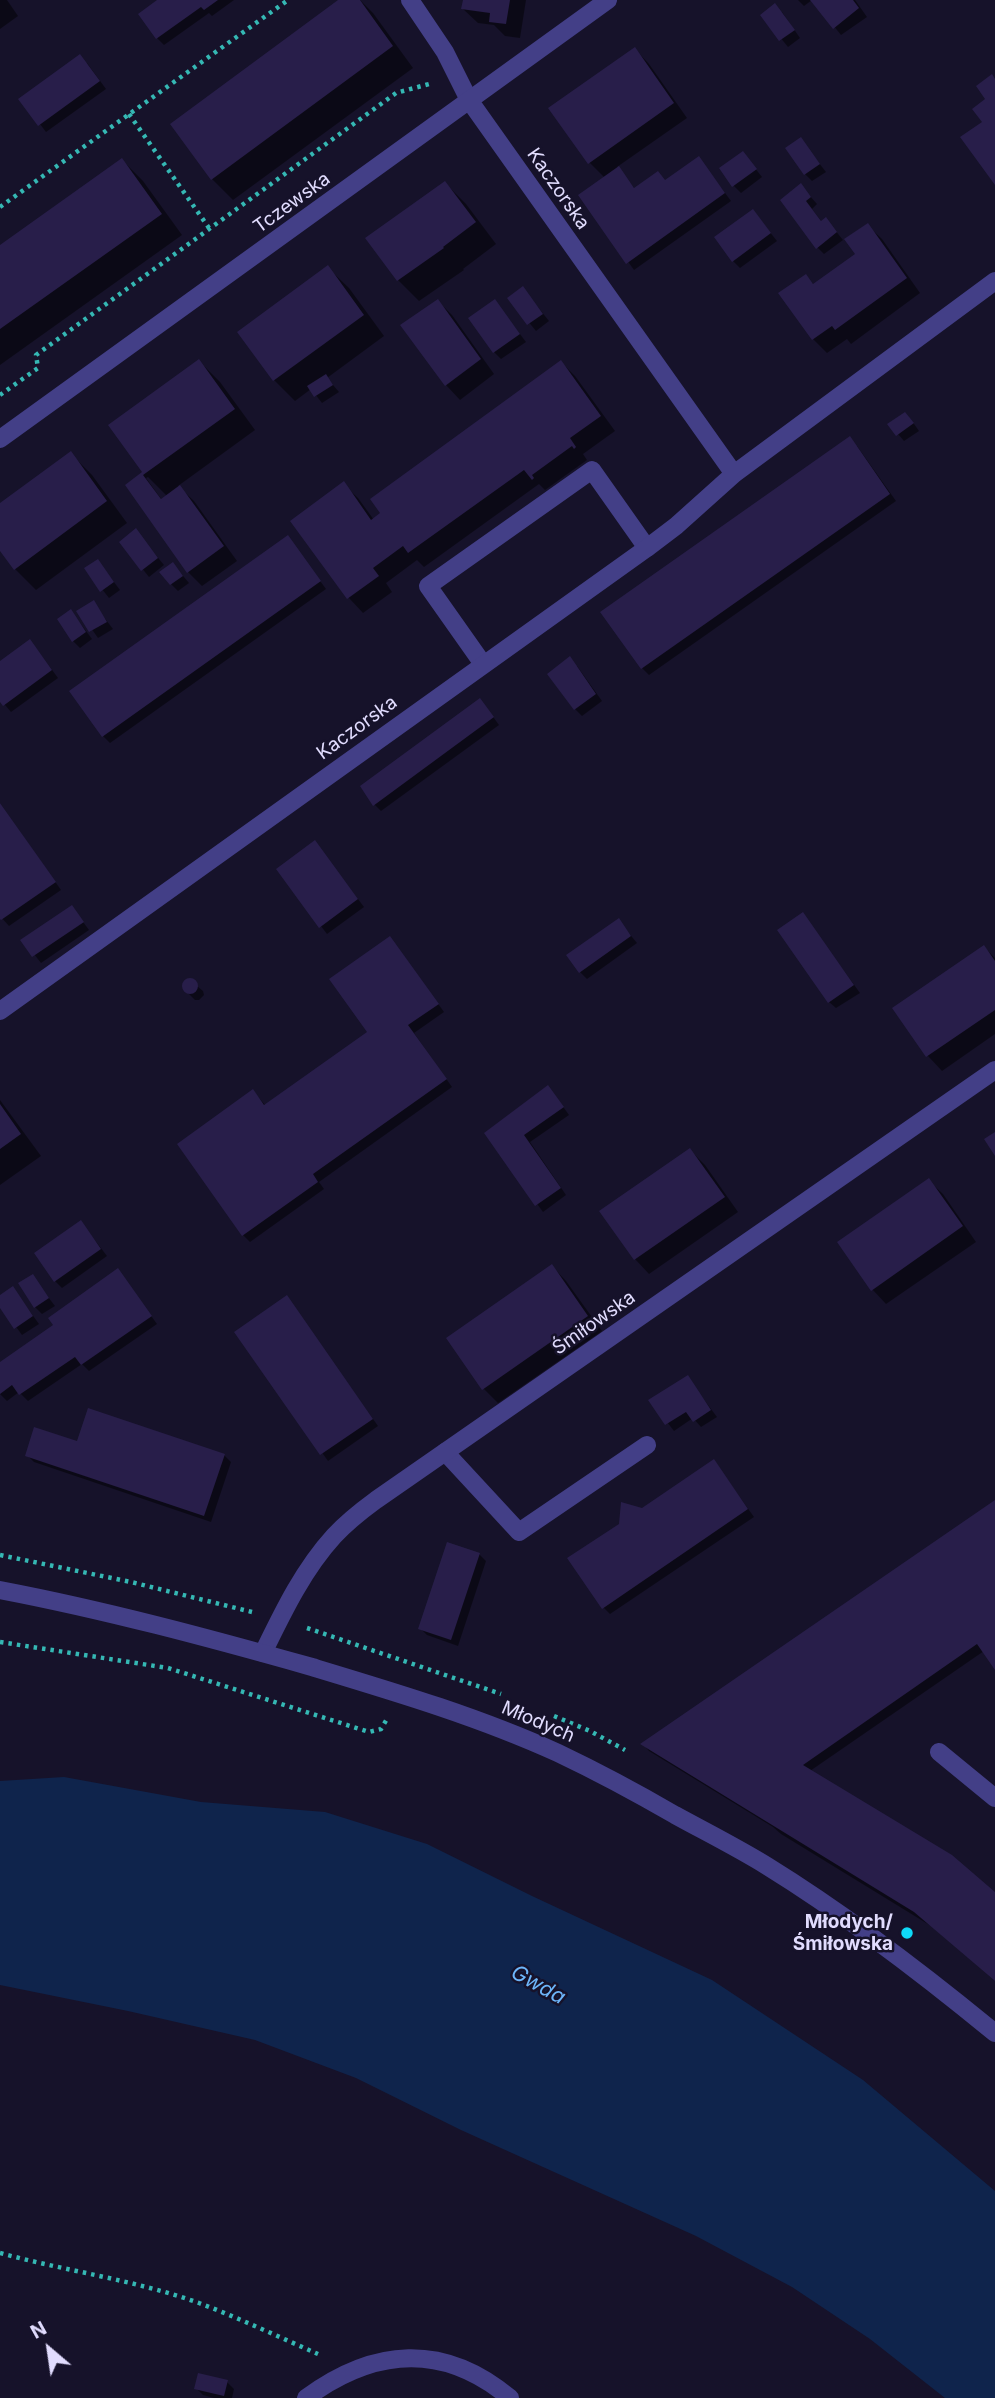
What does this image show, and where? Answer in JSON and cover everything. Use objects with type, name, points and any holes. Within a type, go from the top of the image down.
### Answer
[{"type":"street","name":"Kaczorska","points":[[410,0],[445,52],[469,100],[734,474]]},
{"type":"street","name":"Tczewska","points":[[0,439],[608,0]]},
{"type":"street","name":"Kaczorska","points":[[2,1007],[646,548],[676,526],[734,474],[995,281]]},
{"type":"street","points":[[483,664],[428,586],[592,470],[646,548]]},
{"type":"street","name":"Śmiłowska","points":[[262,1653],[292,1594],[314,1561],[334,1536],[376,1500],[995,1070]]},
{"type":"street","points":[[445,1452],[519,1532],[647,1445]]},
{"type":"street","name":"Młodych","points":[[0,1590],[75,1605],[262,1653],[396,1692],[494,1726],[556,1752],[611,1779],[766,1865],[839,1913],[934,1982],[995,2033]]},
{"type":"street","points":[[939,1752],[995,1798]]},
{"type":"street","points":[[306,2398],[352,2369],[404,2358],[434,2360],[468,2370],[510,2398]]},
{"type":"path","points":[[0,207],[288,0]]},
{"type":"path","points":[[0,395],[37,368],[36,355],[396,93],[457,76]]},
{"type":"path","points":[[129,114],[209,228]]},
{"type":"path","points":[[0,1642],[168,1668],[369,1732],[381,1729],[388,1718],[405,1660]]},
{"type":"path","points":[[0,2253],[53,2268],[147,2287],[198,2303],[352,2369]]},
{"type":"water","name":"Gwda","points":[[64,1777],[201,1802],[325,1812],[427,1844],[712,1980],[863,2080],[995,2191],[995,2398],[945,2398],[870,2339],[792,2287],[696,2236],[461,2130],[356,2078],[255,2040],[0,1985],[0,1781]]},
{"type":"building","points":[[157,0],[218,0],[204,10],[201,7],[156,39],[138,14]]},
{"type":"building","points":[[338,0],[360,0],[393,46],[211,180],[170,124]]},
{"type":"building","points":[[463,0],[510,0],[506,24],[489,22],[490,13],[461,9]]},
{"type":"building","points":[[810,0],[853,0],[859,8],[833,29]]},
{"type":"building","points":[[775,3],[795,30],[779,41],[760,15]]},
{"type":"building","points":[[635,47],[674,103],[588,164],[548,108]]},
{"type":"building","points":[[80,54],[100,81],[38,126],[18,99]]},
{"type":"building","points":[[992,74],[995,79],[995,185],[960,137],[982,122],[972,109],[985,99],[976,86]]},
{"type":"building","points":[[801,137],[820,164],[804,175],[785,148]]},
{"type":"building","points":[[743,151],[757,169],[732,187],[719,168]]},
{"type":"building","points":[[699,156],[725,193],[626,264],[578,195],[619,166],[634,188],[658,171],[665,180]]},
{"type":"building","points":[[122,158],[162,214],[0,329],[0,245]]},
{"type":"building","points":[[445,181],[476,222],[397,281],[365,238]]},
{"type":"building","points":[[801,183],[811,197],[806,201],[821,221],[826,217],[837,232],[816,249],[780,200]]},
{"type":"building","points":[[753,209],[771,233],[732,262],[714,237]]},
{"type":"building","points":[[868,223],[907,278],[835,330],[832,326],[812,340],[778,293],[806,274],[813,284],[855,254],[844,239]]},
{"type":"building","points":[[328,265],[364,315],[273,381],[237,332]]},
{"type":"building","points":[[523,286],[543,314],[527,325],[507,298]]},
{"type":"building","points":[[438,299],[481,359],[445,386],[400,325]]},
{"type":"building","points":[[495,299],[520,334],[493,353],[468,318]]},
{"type":"building","points":[[199,359],[235,409],[143,475],[161,499],[180,485],[224,546],[187,573],[125,485],[142,472],[108,425]]},
{"type":"building","points":[[561,360],[601,416],[570,438],[576,447],[574,449],[572,446],[532,475],[532,480],[524,470],[408,553],[403,546],[373,568],[379,576],[347,599],[290,521],[344,481],[371,520],[380,513],[370,499]]},
{"type":"building","points":[[326,374],[333,385],[314,397],[307,386]]},
{"type":"building","points":[[905,412],[914,423],[896,436],[887,424]]},
{"type":"building","points":[[850,436],[890,494],[641,669],[600,612]]},
{"type":"building","points":[[71,451],[107,501],[14,570],[0,551],[0,503]]},
{"type":"building","points":[[136,528],[158,558],[141,571],[119,542]]},
{"type":"building","points":[[288,535],[321,581],[102,737],[69,691]]},
{"type":"building","points":[[98,559],[114,582],[100,592],[84,568]]},
{"type":"building","points":[[173,562],[183,576],[170,585],[159,572]]},
{"type":"building","points":[[94,600],[107,622],[89,632],[76,611]]},
{"type":"building","points":[[71,609],[86,632],[72,642],[57,619]]},
{"type":"building","points":[[30,639],[52,670],[3,706],[0,702],[0,661]]},
{"type":"building","points":[[570,656],[596,694],[574,710],[547,674]]},
{"type":"building","points":[[480,698],[494,717],[373,806],[360,786]]},
{"type":"building","points":[[0,803],[56,882],[1,920],[0,919]]},
{"type":"building","points":[[315,840],[358,899],[319,928],[276,869]]},
{"type":"building","points":[[72,905],[84,922],[32,957],[20,940]]},
{"type":"building","points":[[803,912],[854,985],[828,1003],[777,930]]},
{"type":"building","points":[[619,918],[631,936],[579,973],[566,955]]},
{"type":"building","points":[[390,936],[439,1004],[408,1025],[447,1079],[313,1174],[318,1182],[242,1236],[177,1144],[253,1089],[264,1105],[367,1032],[329,979]]},
{"type":"building","points":[[984,945],[995,961],[995,1010],[926,1057],[892,1008]]},
{"type":"building","points":[[190,978],[198,986],[190,994],[182,986]]},
{"type":"building","points":[[548,1085],[564,1107],[524,1135],[561,1188],[535,1206],[484,1133]]},
{"type":"building","points":[[0,1104],[21,1134],[0,1149]]},
{"type":"building","points":[[995,1132],[995,1156],[984,1139]]},
{"type":"building","points":[[690,1148],[725,1197],[634,1260],[599,1211]]},
{"type":"building","points":[[929,1178],[963,1226],[871,1291],[837,1242]]},
{"type":"building","points":[[81,1220],[101,1249],[54,1282],[34,1253]]},
{"type":"building","points":[[552,1264],[588,1316],[482,1390],[446,1338]]},
{"type":"building","points":[[118,1268],[152,1316],[81,1365],[75,1357],[19,1395],[12,1385],[0,1394],[0,1362],[53,1325],[48,1318]]},
{"type":"building","points":[[33,1274],[49,1298],[34,1308],[18,1283]]},
{"type":"building","points":[[13,1286],[33,1316],[14,1329],[0,1308],[0,1295]]},
{"type":"building","points":[[287,1295],[373,1419],[320,1455],[234,1332]]},
{"type":"building","points":[[688,1375],[711,1410],[693,1422],[686,1412],[665,1425],[648,1400]]},
{"type":"building","points":[[88,1408],[225,1454],[204,1516],[25,1456],[34,1427],[77,1441]]},
{"type":"building","points":[[714,1459],[748,1509],[602,1609],[567,1558],[619,1524],[621,1502],[642,1508]]},
{"type":"building","points":[[995,1500],[995,1670],[977,1644],[803,1765],[952,1855],[995,1892],[995,1981],[914,1912],[640,1744]]},
{"type":"building","points":[[447,1542],[480,1553],[451,1640],[418,1629]]},
{"type":"building","points":[[198,2373],[228,2380],[224,2396],[194,2389]]},
{"type":"place","name":"Młodych/ Śmiłowska","points":[[907,1933]]}]
